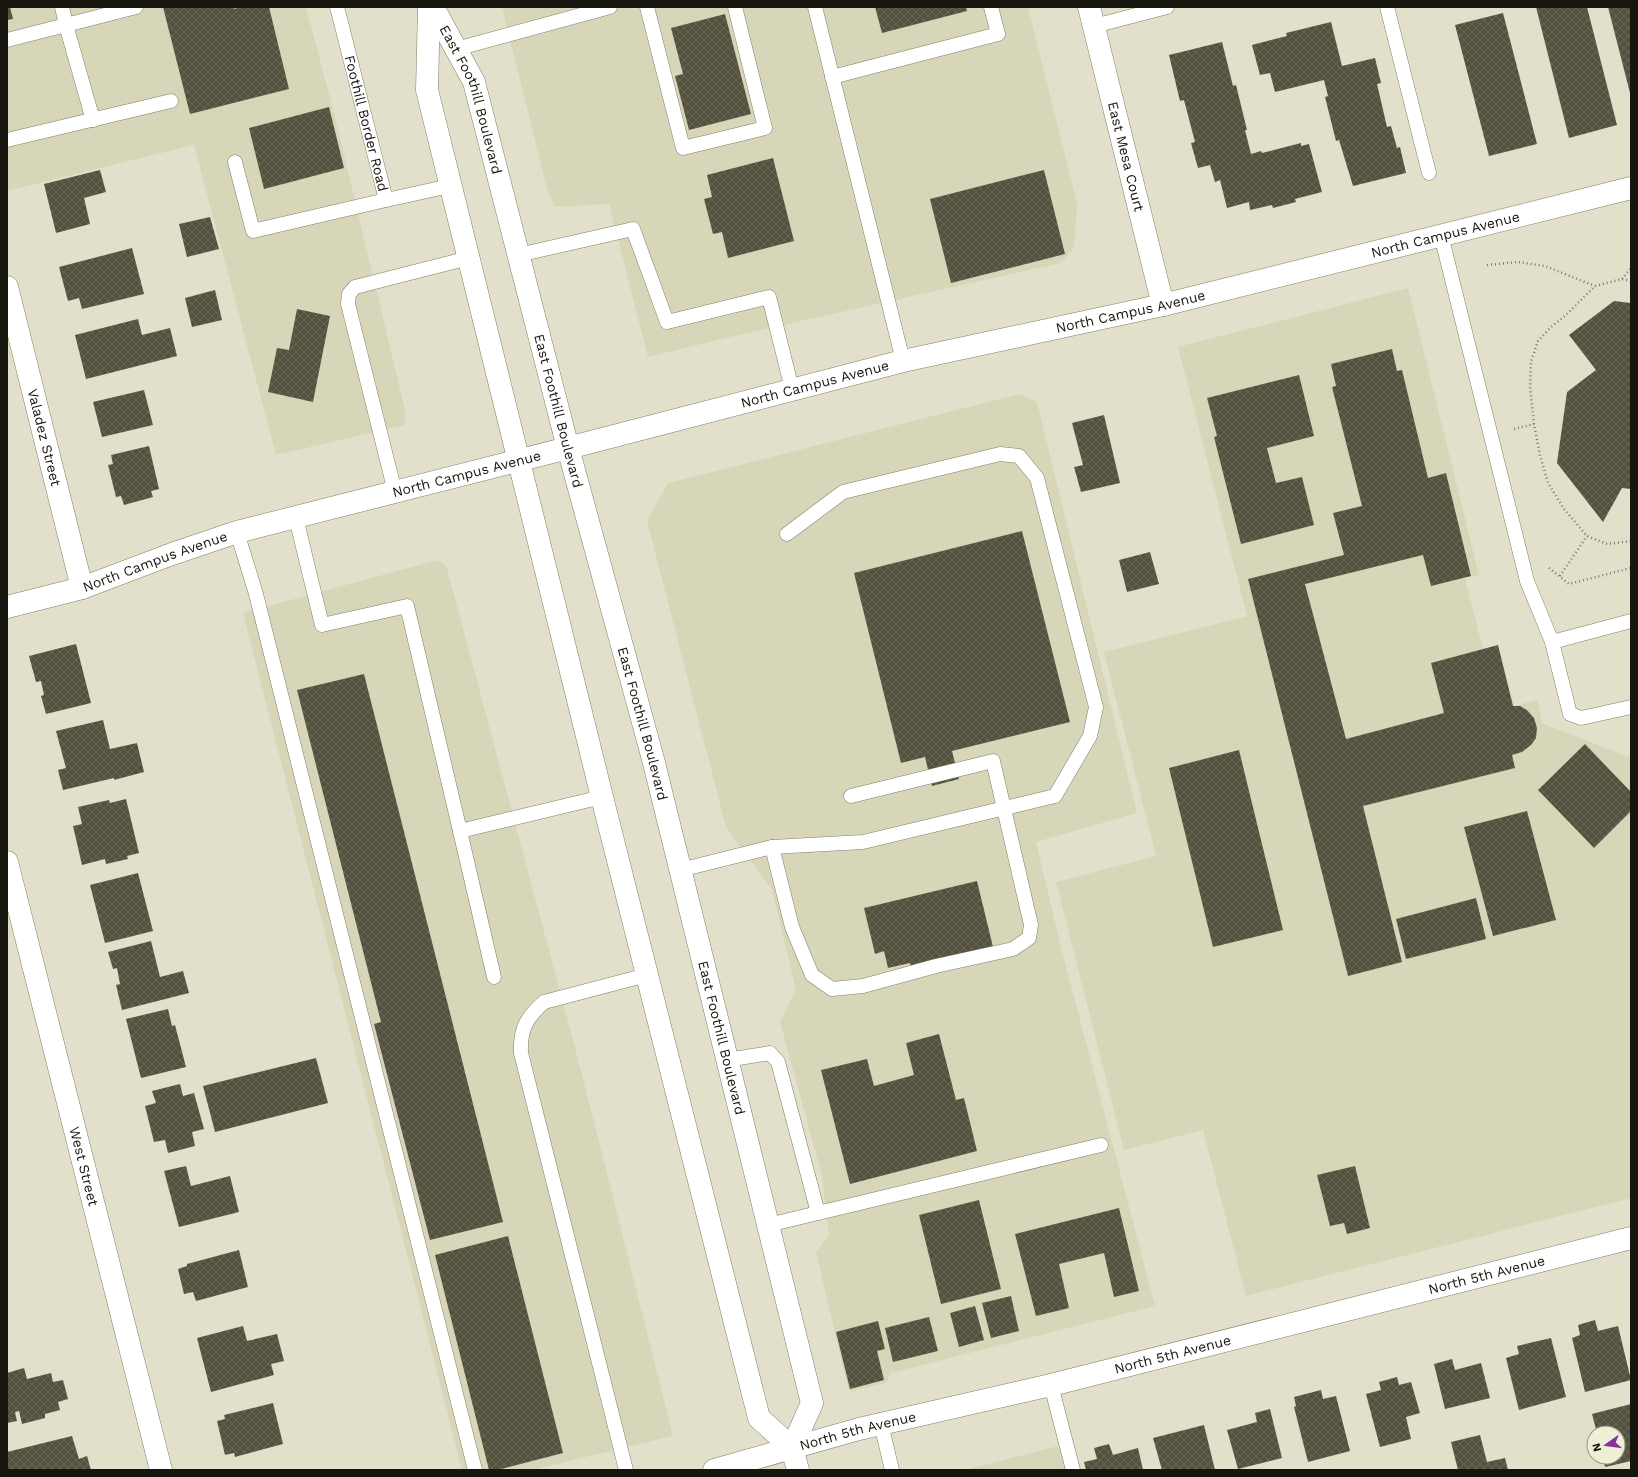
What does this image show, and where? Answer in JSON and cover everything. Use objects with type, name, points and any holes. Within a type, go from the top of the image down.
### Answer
[{"type":"main road","name":"East Foothill Boulevard","points":[[429,7],[427,90],[602,797],[759,1418],[792,1448],[812,1403],[653,760],[568,448],[474,82],[433,7]]},
{"type":"main road","name":"East Mesa Court","points":[[1091,17],[1163,305]]},
{"type":"main road","name":"North Campus Avenue","points":[[7,607],[82,588],[172,554],[237,532],[903,361],[1163,305],[1631,188]]},
{"type":"main road","name":"Valadez Street","points":[[7,287],[82,588]]},
{"type":"main road","name":"West Street","points":[[7,862],[161,1470]]},
{"type":"main road","name":"North 5th Avenue","points":[[714,1470],[881,1424],[1051,1385],[1631,1238]]},
{"type":"main road","points":[[792,1448],[798,1470]]},
{"type":"lane","points":[[62,7],[92,120]]},
{"type":"lane","points":[[7,40],[136,7]]},
{"type":"lane","name":"Foothill Border Road","points":[[337,7],[386,200],[450,186]]},
{"type":"lane","points":[[456,49],[610,7]]},
{"type":"lane","points":[[647,7],[682,148],[765,128],[735,7]]},
{"type":"lane","points":[[815,7],[903,361]]},
{"type":"lane","points":[[832,77],[998,34],[991,7]]},
{"type":"lane","points":[[1091,17],[1167,7]]},
{"type":"lane","points":[[1387,7],[1429,173]]},
{"type":"lane","points":[[7,140],[171,101]]},
{"type":"lane","points":[[236,162],[253,231],[386,200]]},
{"type":"lane","points":[[518,255],[633,229],[667,322],[770,297],[792,389]]},
{"type":"lane","points":[[1441,235],[1527,581],[1552,642],[1570,714],[1581,718],[1631,707]]},
{"type":"lane","points":[[395,492],[348,304],[349,294],[355,287],[468,258]]},
{"type":"lane","points":[[680,870],[772,846],[863,842],[1054,796],[1090,736],[1096,706],[1037,478],[1019,456],[1000,454],[843,492],[787,534]]},
{"type":"lane","points":[[296,518],[322,625],[407,606],[494,977]]},
{"type":"lane","points":[[237,532],[258,602],[475,1470]]},
{"type":"lane","points":[[1552,642],[1631,621]]},
{"type":"lane","points":[[772,846],[792,927],[812,975],[832,989],[863,986],[936,966],[1012,949],[1029,938],[1031,925],[993,761],[851,796]]},
{"type":"lane","points":[[460,831],[602,797]]},
{"type":"lane","points":[[626,1470],[521,1053],[520,1038],[526,1021],[544,1002],[647,975]]},
{"type":"lane","points":[[727,1060],[770,1052],[778,1062],[818,1213]]},
{"type":"lane","points":[[768,1225],[1101,1145]]},
{"type":"lane","points":[[1051,1385],[1073,1470]]},
{"type":"lane","points":[[881,1424],[892,1470]]},
{"type":"path","points":[[1487,265],[1518,262],[1545,266],[1595,286]]},
{"type":"path","points":[[1622,279],[1631,268]]},
{"type":"path","points":[[1631,281],[1622,279],[1595,286],[1566,315],[1551,327],[1538,341],[1531,362],[1530,387],[1534,424],[1540,455],[1548,483],[1564,509],[1587,536],[1607,544],[1631,540]]},
{"type":"path","points":[[1511,430],[1534,424]]},
{"type":"path","points":[[1560,576],[1587,536]]},
{"type":"path","points":[[1546,566],[1569,584],[1631,568]]},
{"type":"shaded area","points":[[7,7],[306,7],[335,117],[405,410],[405,425],[276,455],[194,145],[7,191]]},
{"type":"shaded area","points":[[502,7],[1028,7],[1077,203],[1074,247],[1061,263],[747,333],[648,357],[609,204],[555,207],[547,189]]},
{"type":"shaded area","points":[[1408,288],[1479,575],[1465,578],[1483,649],[1498,645],[1514,706],[1537,700],[1542,723],[1631,758],[1631,1198],[1246,1296],[1203,1130],[1124,1150],[1056,882],[1156,856],[1104,652],[1247,616],[1178,347]]},
{"type":"shaded area","points":[[1020,394],[1037,402],[1137,813],[1036,842],[1061,947],[1155,1306],[891,1373],[886,1383],[851,1391],[848,1388],[816,1252],[829,1235],[822,1176],[780,1022],[796,990],[772,890],[726,827],[647,521],[668,483]]},
{"type":"shaded area","points":[[437,560],[446,565],[575,1047],[673,1436],[532,1470],[462,1470],[243,613]]},
{"type":"shaded area","points":[[1058,1446],[1067,1458],[1070,1470],[964,1470]]},
{"type":"building","points":[[7,7],[10,7],[13,19],[7,20]]},
{"type":"building","points":[[163,7],[234,7],[234,9],[241,7],[269,7],[289,89],[190,114]]},
{"type":"building","points":[[875,7],[966,7],[967,11],[882,33]]},
{"type":"building","points":[[1536,7],[1587,7],[1617,125],[1569,138]]},
{"type":"building","points":[[1608,7],[1631,7],[1631,93],[1630,93]]},
{"type":"building","points":[[1503,13],[1537,144],[1489,156],[1455,25]]},
{"type":"building","points":[[725,14],[751,114],[689,130],[675,76],[683,74],[671,28]]},
{"type":"building","points":[[1331,22],[1342,66],[1375,58],[1381,83],[1377,84],[1387,127],[1391,126],[1397,148],[1400,147],[1406,173],[1353,186],[1339,140],[1336,141],[1325,97],[1328,96],[1324,80],[1275,92],[1270,73],[1260,75],[1252,45],[1287,36],[1286,33]]},
{"type":"building","points":[[1222,42],[1233,86],[1236,85],[1251,154],[1261,151],[1262,153],[1301,143],[1301,146],[1309,144],[1322,192],[1295,199],[1296,202],[1273,208],[1272,205],[1250,210],[1249,202],[1227,208],[1220,180],[1215,182],[1210,165],[1198,168],[1191,143],[1195,142],[1184,100],[1180,101],[1169,55]]},
{"type":"building","points":[[329,107],[344,168],[264,189],[249,128]]},
{"type":"building","points":[[773,158],[794,241],[728,258],[722,232],[713,234],[704,199],[712,197],[707,175]]},
{"type":"building","points":[[100,170],[106,192],[84,198],[90,224],[56,233],[44,184]]},
{"type":"building","points":[[1044,170],[1065,254],[951,283],[930,199]]},
{"type":"building","points":[[210,217],[219,249],[187,257],[179,224]]},
{"type":"building","points":[[132,248],[144,294],[82,309],[79,298],[68,301],[59,267]]},
{"type":"building","points":[[215,290],[222,320],[192,327],[185,298]]},
{"type":"building","points":[[1614,301],[1631,303],[1631,489],[1622,488],[1603,522],[1557,463],[1567,392],[1596,370],[1569,335]]},
{"type":"building","points":[[297,309],[330,316],[313,402],[268,392],[277,348],[289,350]]},
{"type":"building","points":[[138,319],[142,335],[170,328],[177,356],[86,379],[75,335]]},
{"type":"building","points":[[1392,349],[1397,371],[1402,370],[1428,478],[1446,473],[1471,576],[1431,586],[1423,555],[1305,584],[1346,739],[1444,713],[1431,663],[1498,645],[1513,706],[1520,706],[1527,710],[1534,718],[1537,728],[1536,738],[1531,745],[1522,752],[1512,755],[1515,768],[1363,806],[1402,962],[1348,976],[1248,579],[1344,555],[1333,513],[1362,506],[1332,387],[1336,386],[1331,364]]},
{"type":"building","points":[[1299,375],[1314,436],[1267,448],[1276,483],[1302,477],[1314,525],[1241,544],[1214,437],[1217,436],[1207,398]]},
{"type":"building","points":[[144,390],[153,425],[102,437],[93,402]]},
{"type":"building","points":[[1104,415],[1120,483],[1081,492],[1074,467],[1083,465],[1072,423]]},
{"type":"building","points":[[149,446],[159,489],[151,491],[153,497],[124,505],[121,496],[116,497],[108,465],[113,464],[111,455]]},
{"type":"building","points":[[1022,531],[1070,722],[952,751],[959,779],[932,786],[925,757],[901,763],[854,573]]},
{"type":"building","points":[[1150,552],[1159,584],[1127,592],[1119,560]]},
{"type":"building","points":[[76,644],[91,703],[46,714],[41,696],[44,695],[41,681],[36,682],[29,656]]},
{"type":"building","points":[[364,674],[503,1222],[430,1240],[374,1024],[381,1022],[297,690]]},
{"type":"building","points":[[103,720],[110,749],[137,743],[144,772],[114,780],[114,778],[63,790],[58,770],[66,768],[56,731]]},
{"type":"building","points":[[1585,744],[1631,792],[1631,811],[1594,848],[1538,790]]},
{"type":"building","points":[[1239,750],[1283,930],[1213,947],[1169,768]]},
{"type":"building","points":[[126,799],[139,853],[127,856],[128,859],[106,864],[105,859],[82,865],[73,826],[82,824],[78,807],[109,800],[110,803]]},
{"type":"building","points":[[1527,811],[1556,920],[1493,936],[1464,827]]},
{"type":"building","points":[[138,873],[153,931],[105,943],[90,885]]},
{"type":"building","points":[[977,881],[993,947],[911,967],[910,963],[888,968],[884,951],[875,954],[864,908]]},
{"type":"building","points":[[1476,898],[1486,939],[1406,959],[1396,919]]},
{"type":"building","points":[[151,941],[160,977],[183,971],[189,993],[122,1010],[116,985],[120,984],[117,968],[113,969],[108,952]]},
{"type":"building","points":[[168,1009],[172,1026],[175,1025],[186,1067],[141,1078],[126,1019]]},
{"type":"building","points":[[939,1034],[956,1100],[964,1098],[977,1151],[850,1184],[821,1070],[867,1059],[874,1086],[914,1075],[906,1043]]},
{"type":"building","points":[[316,1058],[328,1103],[215,1132],[203,1086]]},
{"type":"building","points":[[180,1084],[183,1096],[194,1093],[204,1129],[192,1132],[195,1146],[168,1153],[165,1140],[154,1142],[145,1106],[156,1103],[152,1091]]},
{"type":"building","points":[[186,1166],[191,1186],[230,1176],[239,1212],[179,1227],[164,1171]]},
{"type":"building","points":[[1355,1166],[1370,1228],[1347,1234],[1344,1223],[1330,1226],[1317,1175]]},
{"type":"building","points":[[979,1200],[1001,1289],[941,1304],[919,1215]]},
{"type":"building","points":[[1119,1208],[1139,1291],[1114,1297],[1104,1253],[1059,1264],[1069,1308],[1036,1316],[1015,1234]]},
{"type":"building","points":[[508,1236],[563,1453],[497,1470],[489,1470],[435,1255]]},
{"type":"building","points":[[239,1250],[248,1287],[196,1301],[193,1292],[184,1294],[178,1269],[187,1266],[187,1264]]},
{"type":"building","points":[[1011,1296],[1019,1331],[991,1338],[982,1303]]},
{"type":"building","points":[[975,1306],[984,1340],[959,1347],[950,1313]]},
{"type":"building","points":[[929,1317],[938,1351],[893,1362],[885,1328]]},
{"type":"building","points":[[1595,1320],[1598,1331],[1618,1326],[1631,1380],[1585,1392],[1572,1338],[1580,1335],[1578,1325]]},
{"type":"building","points":[[878,1321],[885,1349],[877,1351],[884,1380],[850,1389],[836,1332]]},
{"type":"building","points":[[243,1326],[247,1341],[277,1334],[284,1361],[271,1364],[274,1375],[211,1392],[197,1338]]},
{"type":"building","points":[[1551,1338],[1566,1397],[1519,1410],[1506,1358],[1519,1354],[1517,1346]]},
{"type":"building","points":[[1452,1359],[1455,1370],[1481,1363],[1490,1398],[1445,1409],[1434,1364]]},
{"type":"building","points":[[24,1368],[27,1379],[51,1373],[53,1382],[63,1380],[68,1399],[58,1402],[60,1410],[45,1414],[45,1418],[22,1424],[19,1411],[15,1412],[17,1421],[7,1423],[7,1373]]},
{"type":"building","points":[[1397,1377],[1399,1385],[1411,1382],[1420,1413],[1406,1417],[1411,1439],[1380,1447],[1366,1394],[1381,1390],[1379,1382]]},
{"type":"building","points":[[1321,1390],[1323,1399],[1336,1396],[1350,1451],[1308,1462],[1294,1407],[1296,1406],[1294,1397]]},
{"type":"building","points":[[273,1403],[283,1444],[235,1457],[234,1453],[225,1455],[217,1421],[225,1419],[224,1415]]},
{"type":"building","points":[[1631,1404],[1631,1461],[1626,1462],[1626,1425],[1595,1425],[1592,1414]]},
{"type":"building","points":[[1270,1409],[1282,1458],[1238,1469],[1227,1430],[1257,1422],[1255,1413]]},
{"type":"building","points":[[1204,1425],[1215,1470],[1162,1470],[1153,1438]]},
{"type":"building","points":[[1480,1435],[1487,1462],[1505,1458],[1508,1470],[1458,1470],[1451,1442]]},
{"type":"building","points":[[72,1436],[79,1459],[87,1456],[91,1470],[7,1470],[7,1452]]},
{"type":"building","points":[[1109,1444],[1113,1455],[1138,1448],[1143,1470],[1086,1470],[1084,1462],[1097,1459],[1094,1448]]}]
